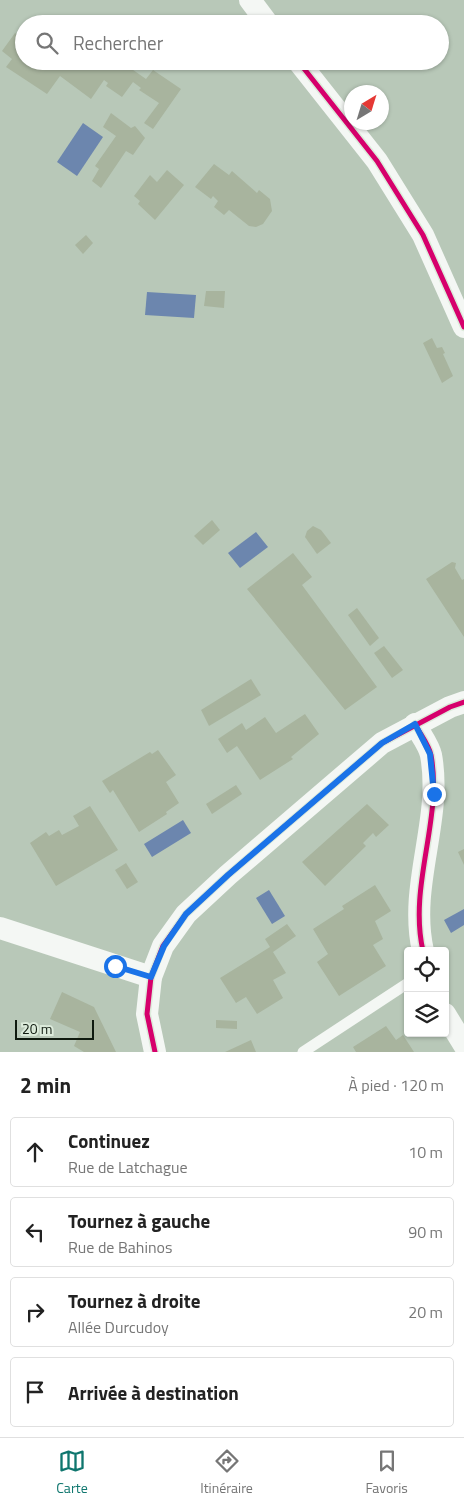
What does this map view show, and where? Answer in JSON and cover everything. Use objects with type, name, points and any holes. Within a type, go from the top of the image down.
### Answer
[{"type":"street","points":[[250,0],[261,15]]},
{"type":"street","points":[[305,70],[377,161],[423,235],[464,327]]},
{"type":"street","points":[[155,1052],[147,1014],[151,977],[164,946],[186,914],[228,875],[382,743],[415,724],[464,702]]},
{"type":"street","points":[[415,724],[430,754],[434,794],[420,891],[423,947]]},
{"type":"street","points":[[0,928],[151,977]]},
{"type":"street","points":[[449,1021],[464,1045]]},
{"type":"lane","points":[[303,1052],[404,986]]},
{"type":"water","points":[[83,123],[103,137],[77,176],[57,162]]},
{"type":"water","points":[[147,292],[196,295],[194,318],[145,315]]},
{"type":"water","points":[[256,532],[268,547],[240,568],[228,553]]},
{"type":"water","points":[[183,820],[191,833],[152,857],[144,844]]},
{"type":"water","points":[[269,890],[285,916],[272,924],[256,898]]},
{"type":"water","points":[[464,909],[464,925],[451,933],[444,920]]},
{"type":"building","points":[[15,33],[15,70],[133,70],[146,79],[153,70],[181,89],[153,129],[144,123],[159,103],[139,90],[141,88],[133,82],[122,97],[106,86],[108,83],[104,80],[91,99],[60,76],[47,94],[6,67],[12,59],[2,51]]},
{"type":"building","points":[[111,113],[131,128],[135,126],[145,138],[133,155],[126,151],[101,188],[92,181],[99,169],[95,166],[116,136],[103,127]]},
{"type":"building","points":[[214,164],[229,175],[232,171],[257,193],[259,190],[270,199],[272,211],[263,224],[256,227],[249,226],[229,210],[224,215],[214,207],[218,201],[213,196],[211,199],[195,187]]},
{"type":"building","points":[[167,170],[184,185],[155,220],[138,204],[140,201],[134,196],[150,175],[157,182]]},
{"type":"building","points":[[86,235],[93,243],[83,254],[75,245]]},
{"type":"building","points":[[206,291],[225,291],[224,308],[204,306]]},
{"type":"building","points":[[432,338],[437,348],[442,347],[445,353],[443,354],[453,376],[442,383],[423,343]]},
{"type":"building","points":[[212,520],[220,530],[203,545],[194,536]]},
{"type":"building","points":[[313,526],[321,530],[331,543],[317,554],[305,537],[307,531]]},
{"type":"building","points":[[293,553],[312,577],[302,585],[377,687],[345,710],[247,589]]},
{"type":"building","points":[[452,562],[456,563],[455,568],[462,580],[464,579],[464,637],[426,579]]},
{"type":"building","points":[[357,608],[379,638],[370,646],[348,615]]},
{"type":"building","points":[[384,646],[403,670],[392,678],[374,653]]},
{"type":"building","points":[[251,679],[261,695],[209,726],[201,710]]},
{"type":"building","points":[[305,714],[319,734],[291,757],[293,759],[260,780],[237,746],[227,753],[218,739],[242,723],[246,730],[265,717],[276,733]]},
{"type":"building","points":[[158,750],[176,775],[166,782],[179,803],[166,812],[167,814],[139,832],[113,790],[110,793],[102,781],[150,752],[152,754]]},
{"type":"building","points":[[236,785],[242,794],[212,814],[206,804]]},
{"type":"building","points":[[367,804],[389,825],[376,837],[373,833],[363,843],[366,846],[325,886],[302,862]]},
{"type":"building","points":[[90,806],[118,850],[56,886],[30,843],[46,832],[49,836],[59,830],[62,835],[79,826],[73,816]]},
{"type":"building","points":[[464,849],[464,865],[458,852]]},
{"type":"building","points":[[126,863],[138,882],[127,889],[115,870]]},
{"type":"building","points":[[375,885],[391,911],[375,921],[383,939],[373,945],[386,966],[339,996],[317,962],[328,954],[313,929],[344,909],[342,906]]},
{"type":"building","points":[[287,924],[296,936],[273,952],[286,973],[273,980],[283,998],[257,1014],[246,997],[236,1003],[220,978],[270,947],[265,939]]},
{"type":"building","points":[[62,992],[94,1007],[116,1052],[84,1052],[74,1046],[80,1032],[50,1019]]},
{"type":"building","points":[[216,1020],[237,1021],[237,1029],[216,1028]]},
{"type":"building","points":[[386,1026],[396,1040],[403,1035],[414,1052],[356,1052],[353,1047]]},
{"type":"building","points":[[251,1040],[256,1052],[225,1052]]},
{"type":"cycle path","points":[[305,70],[377,161],[423,235],[464,327]]},
{"type":"cycle path","points":[[155,1052],[147,1014],[151,977],[163,946],[186,914],[228,875],[382,743],[450,707],[464,702]]},
{"type":"cycle path","points":[[415,724],[430,751],[433,779],[433,804],[420,902],[423,947]]},
{"type":"route","points":[[115,966],[151,977],[164,946],[186,914],[228,875],[382,743],[415,724],[430,754],[434,794]]}]
